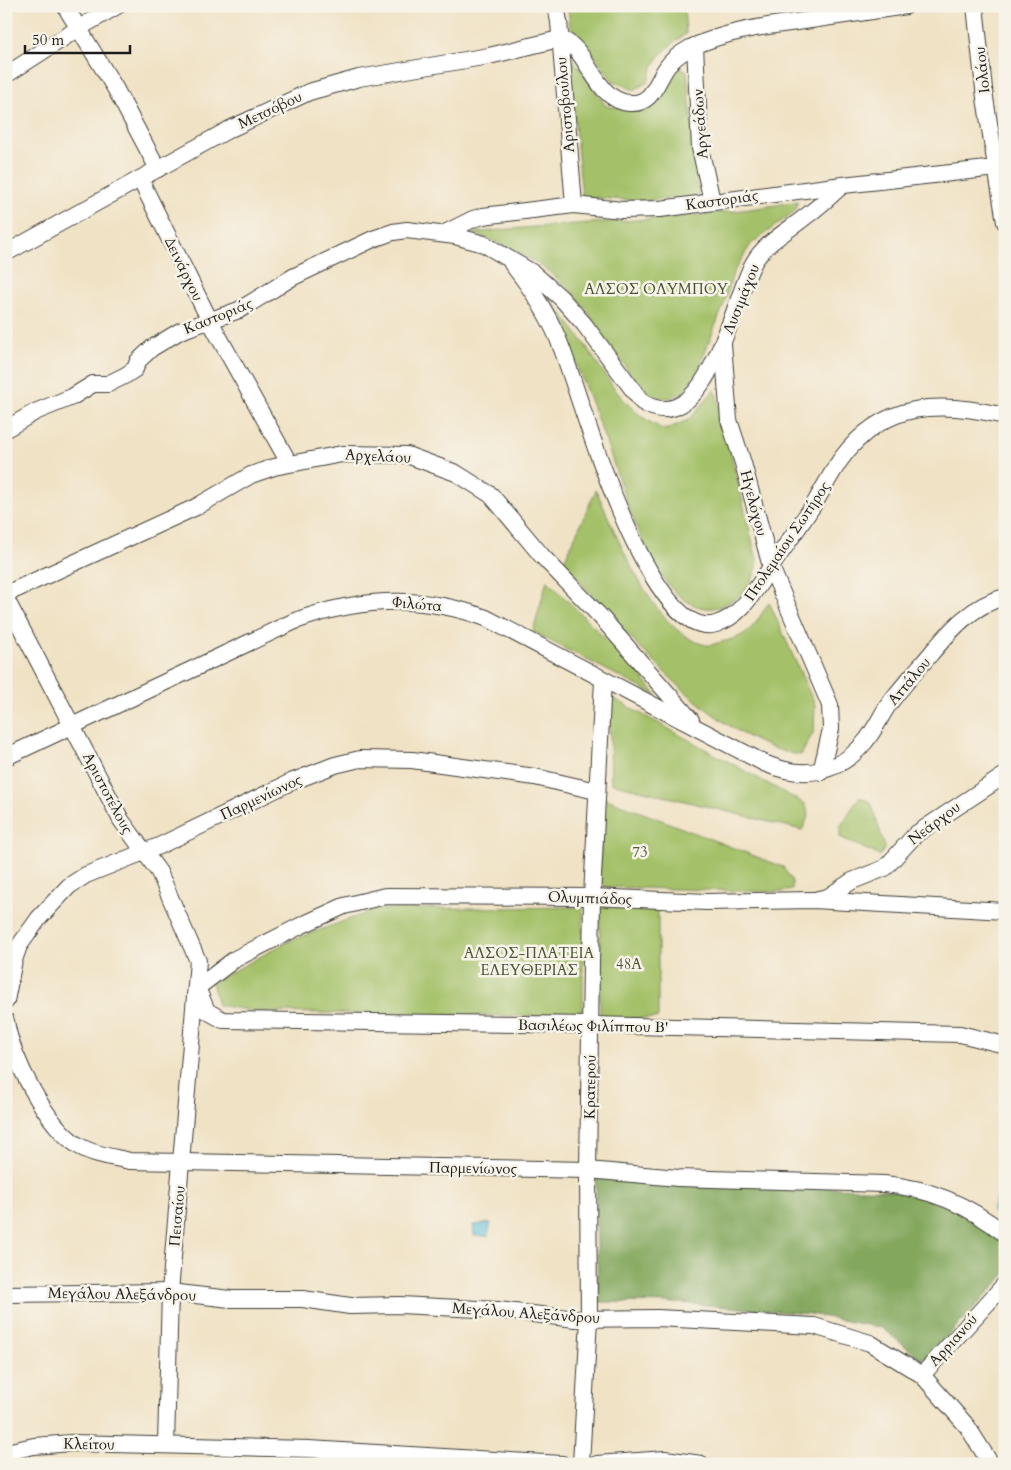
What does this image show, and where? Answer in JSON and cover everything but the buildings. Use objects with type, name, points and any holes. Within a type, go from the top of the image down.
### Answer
[{"type":"street","points":[[65,6],[115,88],[158,169]]},
{"type":"street","points":[[6,76],[79,28],[117,6]]},
{"type":"street","name":"Αριστοβούλου","points":[[556,6],[559,22],[574,205]]},
{"type":"street","points":[[559,39],[573,46],[594,77],[608,93],[618,100],[638,103],[651,95],[672,62],[682,53],[696,46],[746,30],[906,6]]},
{"type":"street","name":"Ιολάου","points":[[975,6],[1000,167],[1005,222]]},
{"type":"street","name":"Μετσόβου","points":[[6,253],[228,130],[309,92],[359,78],[489,56],[559,39]]},
{"type":"street","name":"Αργεάδων","points":[[696,46],[700,148],[712,201]]},
{"type":"street","name":"Καστοριάς","points":[[443,234],[473,219],[484,216],[574,205],[637,210],[1000,167]]},
{"type":"street","name":"Δεινάρχου","points":[[140,179],[210,321],[289,463]]},
{"type":"street","name":"Λυσιμάχου","points":[[506,256],[533,273],[561,298],[584,324],[642,402],[656,410],[670,410],[686,401],[704,380],[723,342],[754,261],[772,241],[820,206],[843,185]]},
{"type":"street","name":"Καστοριάς","points":[[6,429],[35,412],[72,397],[94,384],[108,384],[117,380],[135,369],[138,361],[159,342],[180,331],[239,310],[294,277],[386,234],[415,230],[443,234],[484,244],[506,256]]},
{"type":"street","name":"Πτολεμαίου Σωτήρος","points":[[506,256],[529,288],[561,347],[627,527],[648,570],[669,602],[682,615],[697,623],[709,626],[716,624],[741,609],[794,536],[842,459],[860,439],[882,422],[899,413],[944,406],[960,406],[1005,416]]},
{"type":"street","name":"Ηγελόχου","points":[[723,342],[729,420],[743,463],[771,567],[830,705],[831,729],[821,772]]},
{"type":"street","name":"Αρχελάου","points":[[6,594],[196,507],[252,475],[289,463],[342,454],[407,455],[444,467],[478,485],[500,505],[542,556],[600,616],[696,726]]},
{"type":"street","name":"Αττάλου","points":[[821,772],[844,761],[865,743],[894,697],[961,621],[982,605],[1005,597]]},
{"type":"street","name":"Αριστοτέλους","points":[[6,599],[128,831],[159,872],[190,939],[198,962],[197,988]]},
{"type":"street","name":"Φιλώτα","points":[[6,757],[294,621],[336,607],[380,601],[428,603],[471,612],[486,618],[773,767],[797,773],[821,772]]},
{"type":"street","name":"Κρατερού","points":[[581,1464],[589,1319],[588,1170],[592,897],[603,680]]},
{"type":"street","name":"Παρμενίωνος","points":[[6,1001],[16,952],[29,931],[69,886],[86,875],[143,852],[290,782],[360,759],[412,760],[497,771],[596,791]]},
{"type":"street","name":"Νεάρχου","points":[[813,900],[828,897],[852,880],[884,868],[905,844],[923,828],[1005,775]]},
{"type":"street","name":"Ολυμπιάδος","points":[[197,988],[243,955],[318,917],[372,898],[448,895],[592,897],[707,902],[813,900],[1005,911]]},
{"type":"street","name":"Βασιλέως Φιλίππου Β'","points":[[197,988],[208,1011],[223,1020],[591,1025],[960,1034],[1005,1045]]},
{"type":"street","name":"Πεισαίου","points":[[166,1445],[170,1292],[197,988]]},
{"type":"street","name":"Παρμενίωνος","points":[[6,1021],[12,1044],[37,1095],[59,1128],[72,1141],[99,1154],[130,1161],[182,1164],[588,1170],[678,1178],[898,1185],[934,1195],[968,1209],[1005,1234]]},
{"type":"street","name":"Αρριανού","points":[[922,1375],[1005,1284]]},
{"type":"street","name":"Μεγάλου Αλεξάνδρου","points":[[6,1293],[170,1292],[230,1298],[303,1299],[350,1306],[385,1304],[498,1310],[589,1319],[657,1318],[814,1326],[870,1343],[922,1375],[967,1426],[991,1464]]},
{"type":"street","name":"Κλείτου","points":[[6,1452],[65,1443],[166,1445],[309,1449],[562,1464]]},
{"type":"street","points":[[597,1464],[665,1459],[701,1464]]},
{"type":"green space","points":[[568,6],[684,6],[686,34],[673,43],[657,60],[648,82],[634,90],[612,80],[580,36],[570,27]]},
{"type":"green space","points":[[572,58],[606,106],[643,112],[663,92],[676,66],[687,71],[699,196],[643,201],[582,197],[569,63]]},
{"type":"green space","name":"ΑΛΣΟΣ ΟΛΥΜΠΟΥ","points":[[798,201],[794,212],[751,244],[733,273],[724,304],[697,372],[682,393],[669,398],[652,397],[615,354],[583,305],[572,292],[547,270],[519,253],[473,233],[677,217],[758,208]]},
{"type":"green space","name":"ΑΛΣΟΣ ΟΛΥΜΠΟΥ","points":[[548,297],[581,339],[626,403],[650,422],[665,430],[690,419],[715,389],[758,564],[750,584],[737,597],[714,608],[696,606],[679,596],[661,575],[636,527],[592,405]]},
{"type":"green space","points":[[596,490],[626,556],[653,603],[669,622],[687,637],[706,645],[711,645],[739,637],[755,624],[769,602],[815,705],[814,731],[801,755],[768,746],[735,729],[703,706],[671,679],[641,649],[563,563]]},
{"type":"green space","points":[[547,580],[632,665],[657,696],[533,632]]},
{"type":"green space","points":[[609,696],[805,804],[809,815],[802,830],[611,783]]},
{"type":"green space","points":[[859,797],[871,802],[885,847],[880,856],[840,837],[840,827]]},
{"type":"green space","name":"73","points":[[604,798],[783,867],[792,881],[792,890],[781,892],[605,887],[599,879]]},
{"type":"green space","name":"ΑΛΣΟΣ-ΠΛΑΤΕΙΑ ΕΛΕΥΘΕΡΙΑΣ","points":[[583,907],[583,1017],[258,1012],[218,1005],[212,983],[287,942],[377,909]]},
{"type":"green space","name":"48Α","points":[[600,907],[658,909],[658,1018],[600,1019]]},
{"type":"green space","points":[[596,1178],[886,1190],[922,1198],[967,1214],[1005,1241],[1005,1275],[926,1359],[920,1358],[882,1328],[810,1314],[681,1303],[598,1302]]},
{"type":"water","points":[[997,1195],[1005,1198],[1005,1216],[992,1212]]},
{"type":"water","points":[[491,1223],[488,1236],[474,1236],[473,1225]]}]
